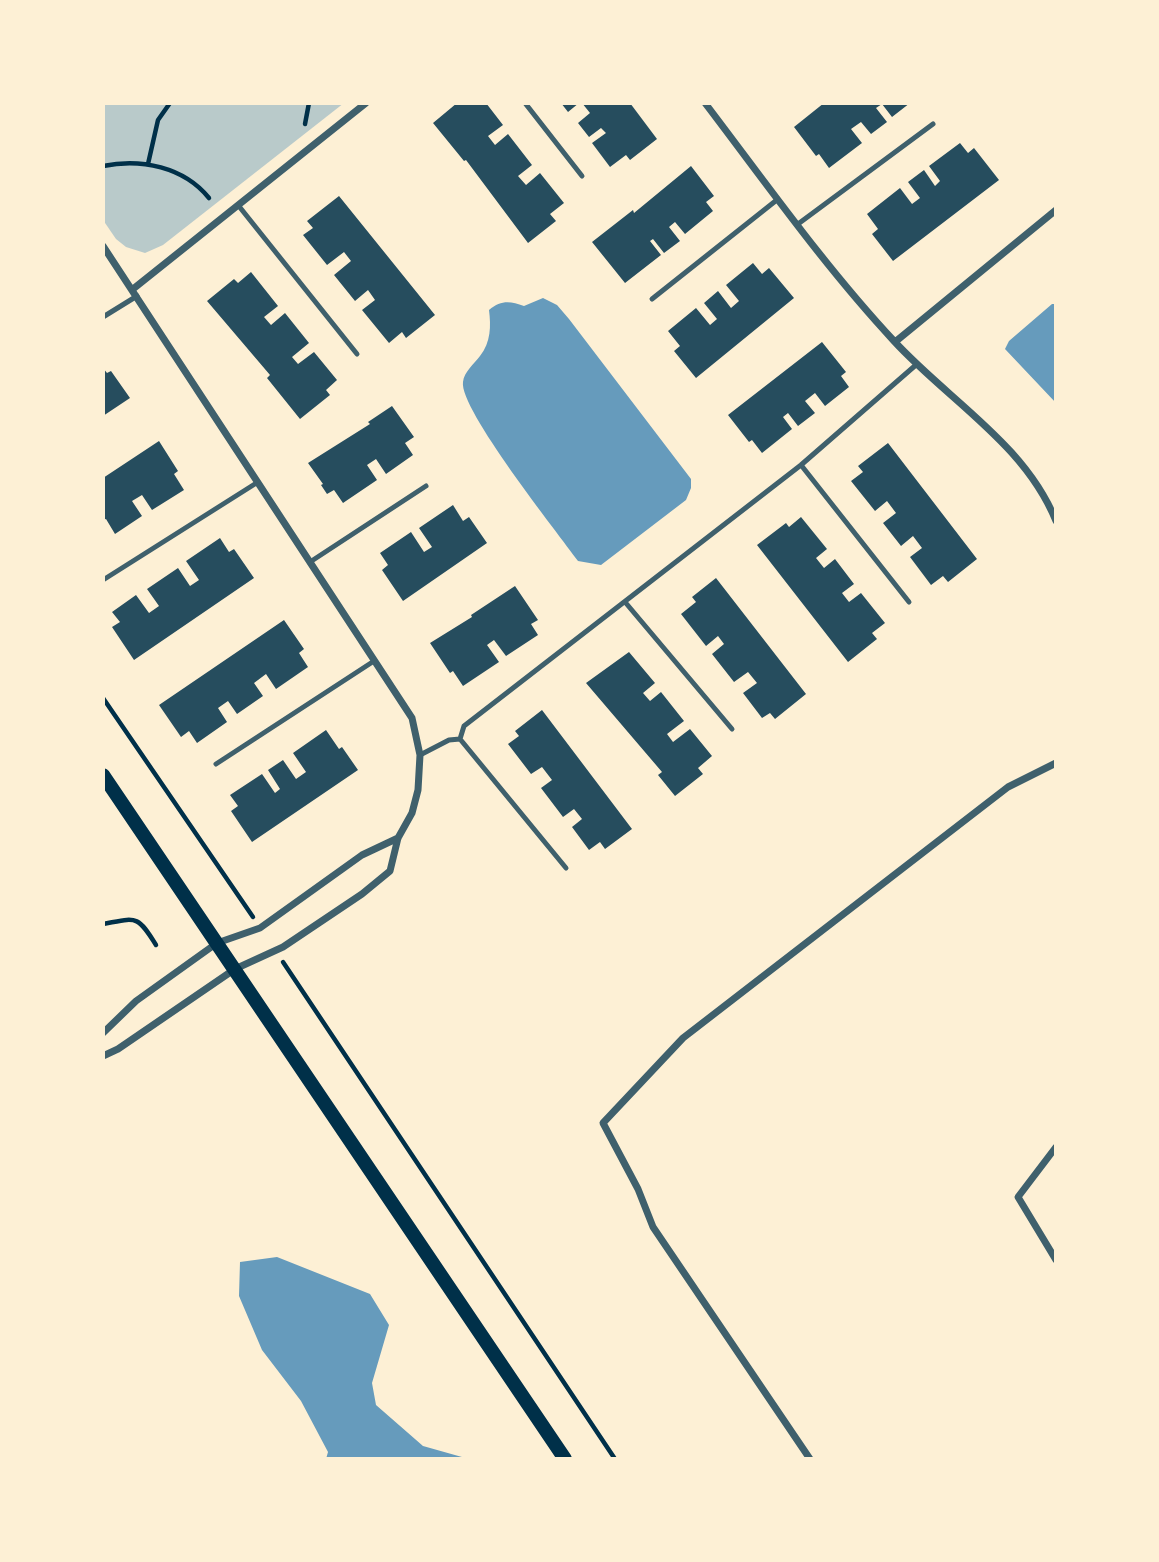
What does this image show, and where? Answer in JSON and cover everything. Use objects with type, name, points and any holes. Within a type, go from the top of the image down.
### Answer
[{"type":"main road","points":[[103,775],[565,1459]]},
{"type":"street","points":[[135,292],[238,205],[366,103]]},
{"type":"street","points":[[705,103],[778,199],[895,342],[1018,458],[1034,479],[1056,521]]},
{"type":"street","points":[[895,342],[1056,210]]},
{"type":"street","points":[[103,246],[412,718],[420,755],[418,790],[412,813],[398,838],[390,872],[362,894],[275,950],[234,969],[118,1049],[103,1056]]},
{"type":"street","points":[[810,1459],[653,1227],[638,1189],[603,1123],[684,1038],[1008,787],[1056,763]]},
{"type":"street","points":[[103,1033],[136,1001],[217,943],[260,928],[362,855],[398,838]]},
{"type":"street","points":[[1056,1147],[1018,1197],[1056,1260]]},
{"type":"lane","points":[[525,103],[582,176]]},
{"type":"lane","points":[[798,223],[933,124]]},
{"type":"lane","points":[[652,299],[778,199]]},
{"type":"lane","points":[[238,205],[357,354]]},
{"type":"lane","points":[[103,317],[135,292]]},
{"type":"lane","points":[[460,739],[464,726],[801,465],[917,363]]},
{"type":"lane","points":[[801,465],[909,602]]},
{"type":"lane","points":[[103,580],[258,482]]},
{"type":"lane","points":[[310,562],[426,486]]},
{"type":"lane","points":[[625,602],[732,729]]},
{"type":"lane","points":[[216,764],[374,661]]},
{"type":"lane","points":[[420,755],[449,740],[460,739]]},
{"type":"lane","points":[[460,739],[566,869]]},
{"type":"path","points":[[148,164],[158,120],[170,103]]},
{"type":"path","points":[[305,124],[309,103]]},
{"type":"path","points":[[103,166],[118,163],[148,164],[194,182],[209,198]]},
{"type":"path","points":[[103,698],[260,928]]},
{"type":"path","points":[[103,924],[131,919],[143,924],[156,945]]},
{"type":"path","points":[[275,950],[615,1459]]},
{"type":"shaded area","points":[[103,103],[344,103],[163,245],[145,253],[126,247],[116,239],[103,220]]},
{"type":"water","points":[[543,298],[557,305],[569,319],[691,479],[686,500],[601,565],[578,561],[492,443],[466,396],[464,378],[484,351],[488,340],[489,310],[502,303],[524,306]]},
{"type":"water","points":[[1052,304],[1056,304],[1056,403],[1005,349],[1009,341]]},
{"type":"water","points":[[277,1257],[370,1294],[389,1325],[372,1383],[376,1405],[423,1446],[469,1459],[326,1459],[328,1452],[301,1401],[262,1350],[239,1296],[240,1262]]},
{"type":"building","points":[[457,103],[486,103],[503,125],[488,136],[495,145],[508,134],[532,165],[518,176],[526,185],[540,173],[564,203],[550,214],[556,221],[528,243],[466,160],[464,161],[433,123]]},
{"type":"building","points":[[561,103],[579,103],[568,112]]},
{"type":"building","points":[[582,103],[630,103],[657,139],[630,160],[626,155],[610,167],[592,143],[606,133],[601,128],[589,137],[578,123],[590,113]]},
{"type":"building","points":[[824,103],[910,103],[892,117],[882,104],[876,108],[887,122],[871,134],[861,122],[851,129],[862,143],[829,168],[794,127]]},
{"type":"building","points":[[960,143],[968,153],[974,148],[999,180],[893,261],[872,234],[878,229],[867,214],[900,188],[912,204],[920,198],[908,182],[924,170],[935,186],[940,181],[929,166]]},
{"type":"building","points":[[691,166],[714,196],[706,202],[713,211],[685,234],[675,222],[669,227],[680,241],[664,253],[653,239],[650,241],[661,255],[625,283],[592,242],[633,210],[634,213]]},
{"type":"building","points":[[339,196],[435,315],[406,338],[402,332],[389,343],[362,310],[375,300],[368,290],[355,301],[334,275],[351,261],[344,252],[327,265],[303,235],[313,228],[307,221]]},
{"type":"building","points":[[753,263],[762,274],[769,268],[794,298],[696,378],[674,351],[680,346],[668,331],[696,308],[710,325],[717,319],[704,303],[718,291],[731,308],[739,301],[726,285]]},
{"type":"building","points":[[251,272],[278,306],[264,317],[271,325],[285,313],[309,343],[292,357],[298,364],[314,352],[337,380],[326,390],[330,395],[300,419],[267,378],[270,375],[207,301],[234,279],[238,283]]},
{"type":"building","points":[[822,342],[846,372],[841,376],[849,387],[825,406],[815,393],[805,401],[815,413],[798,426],[788,413],[783,417],[792,429],[762,453],[752,440],[749,442],[728,415]]},
{"type":"building","points":[[103,368],[107,373],[111,371],[130,398],[103,416]]},
{"type":"building","points":[[392,406],[414,437],[405,443],[413,455],[386,474],[376,459],[367,465],[377,480],[343,503],[334,490],[327,494],[308,463],[370,424],[368,422]]},
{"type":"building","points":[[159,441],[178,471],[174,474],[184,490],[152,510],[142,495],[132,501],[142,516],[115,534],[106,519],[103,520],[103,478]]},
{"type":"building","points":[[888,443],[977,559],[948,582],[943,576],[931,585],[910,557],[922,548],[913,536],[901,546],[883,523],[896,513],[887,501],[875,511],[851,481],[863,472],[858,466]]},
{"type":"building","points":[[453,505],[463,521],[469,517],[487,543],[403,601],[382,570],[388,565],[380,553],[411,532],[424,552],[432,547],[419,528]]},
{"type":"building","points":[[801,517],[827,549],[816,558],[824,568],[835,559],[854,584],[842,593],[849,602],[861,593],[885,623],[872,633],[877,639],[848,662],[757,545],[786,523],[789,527]]},
{"type":"building","points":[[220,538],[229,552],[234,549],[254,578],[134,660],[112,627],[120,622],[112,612],[136,595],[149,613],[159,606],[147,589],[178,568],[190,586],[199,580],[186,561]]},
{"type":"building","points":[[716,578],[806,694],[775,719],[770,713],[762,718],[743,693],[757,683],[748,672],[734,682],[712,654],[724,644],[718,636],[706,646],[681,614],[696,602],[692,597]]},
{"type":"building","points":[[515,586],[538,620],[531,624],[538,635],[506,656],[494,640],[487,645],[499,662],[463,686],[453,671],[450,673],[430,643]]},
{"type":"building","points":[[284,620],[304,649],[299,653],[308,667],[276,689],[266,674],[254,683],[263,696],[237,714],[228,701],[218,708],[227,722],[197,743],[189,731],[181,737],[159,705]]},
{"type":"building","points":[[629,652],[655,683],[643,693],[650,701],[661,692],[684,721],[667,734],[673,742],[690,729],[712,756],[698,768],[703,774],[675,796],[658,775],[662,772],[586,683]]},
{"type":"building","points":[[542,710],[632,829],[605,849],[600,842],[589,850],[572,827],[582,819],[574,809],[563,817],[541,788],[552,780],[542,767],[531,774],[508,744],[519,736],[515,731]]},
{"type":"building","points":[[326,730],[358,770],[252,842],[231,811],[238,806],[230,795],[262,774],[275,793],[280,789],[268,770],[283,760],[296,779],[306,772],[293,753]]}]
